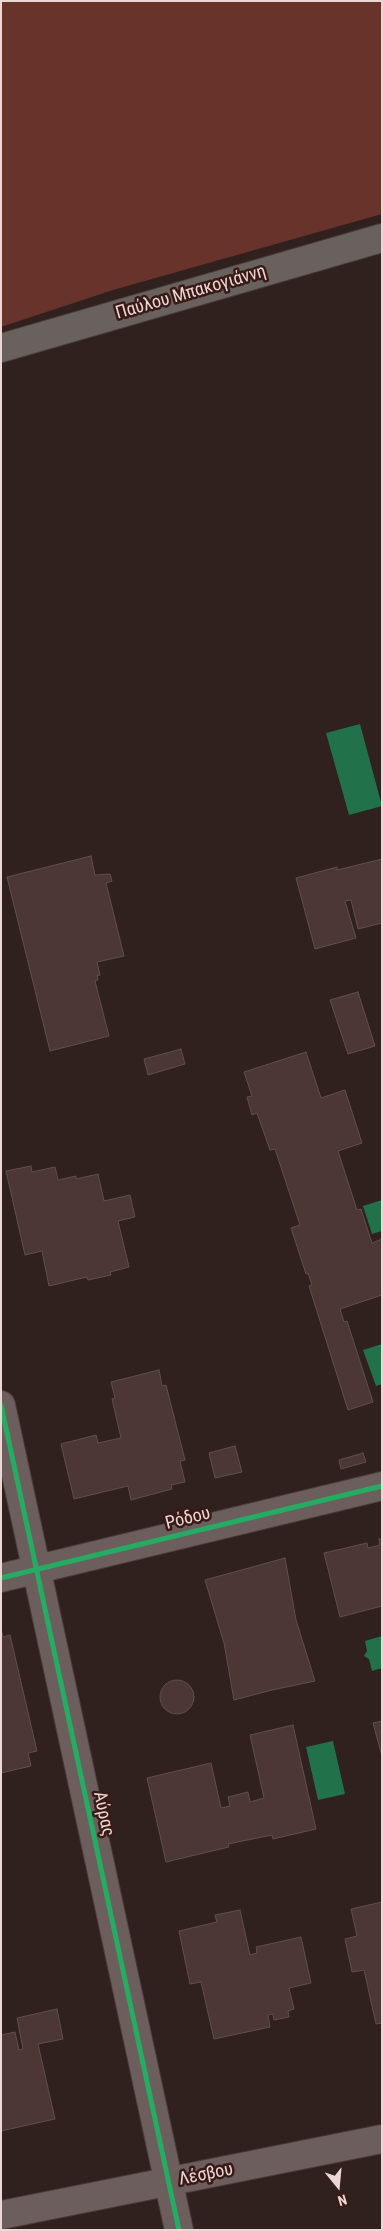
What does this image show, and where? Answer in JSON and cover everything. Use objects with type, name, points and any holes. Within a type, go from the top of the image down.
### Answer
[{"type":"main road","name":"Παύλου Μπακογιάννη","points":[[1,348],[382,238]]},
{"type":"street","name":"Αύρας","points":[[1,1405],[179,2230]]},
{"type":"street","name":"Ρόδου","points":[[1,1578],[382,1486]]},
{"type":"street","name":"Λέσβου","points":[[1,2215],[382,2139]]},
{"type":"shaded area","points":[[1,1],[382,1],[382,214],[113,290],[1,327]]},
{"type":"shaded area","points":[[360,724],[382,806],[349,815],[326,733]]},
{"type":"shaded area","points":[[382,1200],[382,1231],[372,1234],[363,1206]]},
{"type":"shaded area","points":[[382,1344],[382,1384],[376,1386],[363,1350]]},
{"type":"shaded area","points":[[382,1636],[382,1668],[372,1671],[369,1659],[364,1656],[367,1651],[365,1641]]},
{"type":"shaded area","points":[[333,1741],[345,1794],[318,1800],[306,1747]]},
{"type":"building","points":[[91,856],[95,875],[110,874],[112,881],[106,883],[124,956],[97,962],[100,975],[97,976],[98,980],[95,981],[109,1036],[50,1051],[7,877]]},
{"type":"building","points":[[382,859],[382,923],[358,929],[351,900],[345,901],[356,938],[315,949],[296,878],[337,867],[337,870]]},
{"type":"building","points":[[358,992],[375,1046],[348,1054],[330,1000]]},
{"type":"building","points":[[181,1049],[185,1064],[148,1075],[144,1059]]},
{"type":"building","points":[[306,1052],[321,1098],[345,1090],[362,1143],[338,1151],[357,1210],[361,1209],[372,1243],[382,1239],[382,1295],[340,1309],[344,1322],[347,1321],[373,1402],[348,1410],[309,1286],[312,1285],[308,1273],[306,1274],[291,1228],[300,1225],[275,1149],[270,1150],[257,1113],[252,1115],[247,1097],[252,1096],[244,1072]]},
{"type":"building","points":[[31,1166],[32,1172],[55,1167],[58,1180],[76,1176],[76,1179],[98,1174],[104,1201],[130,1195],[135,1217],[118,1221],[129,1267],[110,1272],[111,1275],[88,1280],[87,1277],[49,1286],[42,1251],[25,1255],[6,1171]]},
{"type":"building","points":[[159,1370],[162,1386],[166,1385],[185,1460],[180,1461],[185,1482],[171,1485],[172,1489],[131,1500],[128,1486],[74,1499],[61,1444],[96,1435],[98,1443],[121,1438],[112,1399],[115,1398],[111,1382]]},
{"type":"building","points":[[235,1446],[242,1472],[215,1478],[209,1453]]},
{"type":"building","points":[[363,1453],[366,1462],[341,1469],[339,1460]]},
{"type":"building","points":[[379,1539],[382,1539],[382,1606],[340,1617],[324,1553],[367,1543],[368,1548],[380,1545]]},
{"type":"building","points":[[285,1558],[296,1620],[315,1681],[234,1700],[224,1643],[205,1580]]},
{"type":"building","points":[[1,1629],[3,1637],[10,1635],[37,1751],[28,1753],[31,1766],[1,1773]]},
{"type":"building","points":[[177,1680],[189,1685],[194,1697],[189,1709],[177,1714],[165,1709],[160,1697],[165,1685]]},
{"type":"building","points":[[382,1721],[382,1756],[373,1723]]},
{"type":"building","points":[[293,1725],[316,1829],[273,1839],[272,1835],[228,1844],[229,1847],[166,1862],[147,1778],[211,1763],[221,1808],[230,1806],[228,1797],[248,1792],[250,1802],[264,1798],[250,1735]]},
{"type":"building","points":[[382,1902],[382,2023],[376,2024],[364,1970],[352,1972],[345,1939],[357,1936],[351,1909]]},
{"type":"building","points":[[240,1910],[250,1955],[257,1953],[256,1947],[301,1937],[311,1983],[289,1988],[294,2009],[288,2011],[289,2017],[274,2020],[273,2014],[268,2015],[270,2027],[214,2039],[201,1982],[190,1984],[179,1931],[217,1922],[215,1915]]},
{"type":"building","points":[[57,2009],[63,2039],[38,2044],[55,2119],[1,2131],[1,2035],[15,2032],[19,2050],[23,2049],[17,2018]]},
{"type":"cycle path","points":[[1,1405],[179,2230]]},
{"type":"cycle path","points":[[1,1578],[382,1486]]}]
